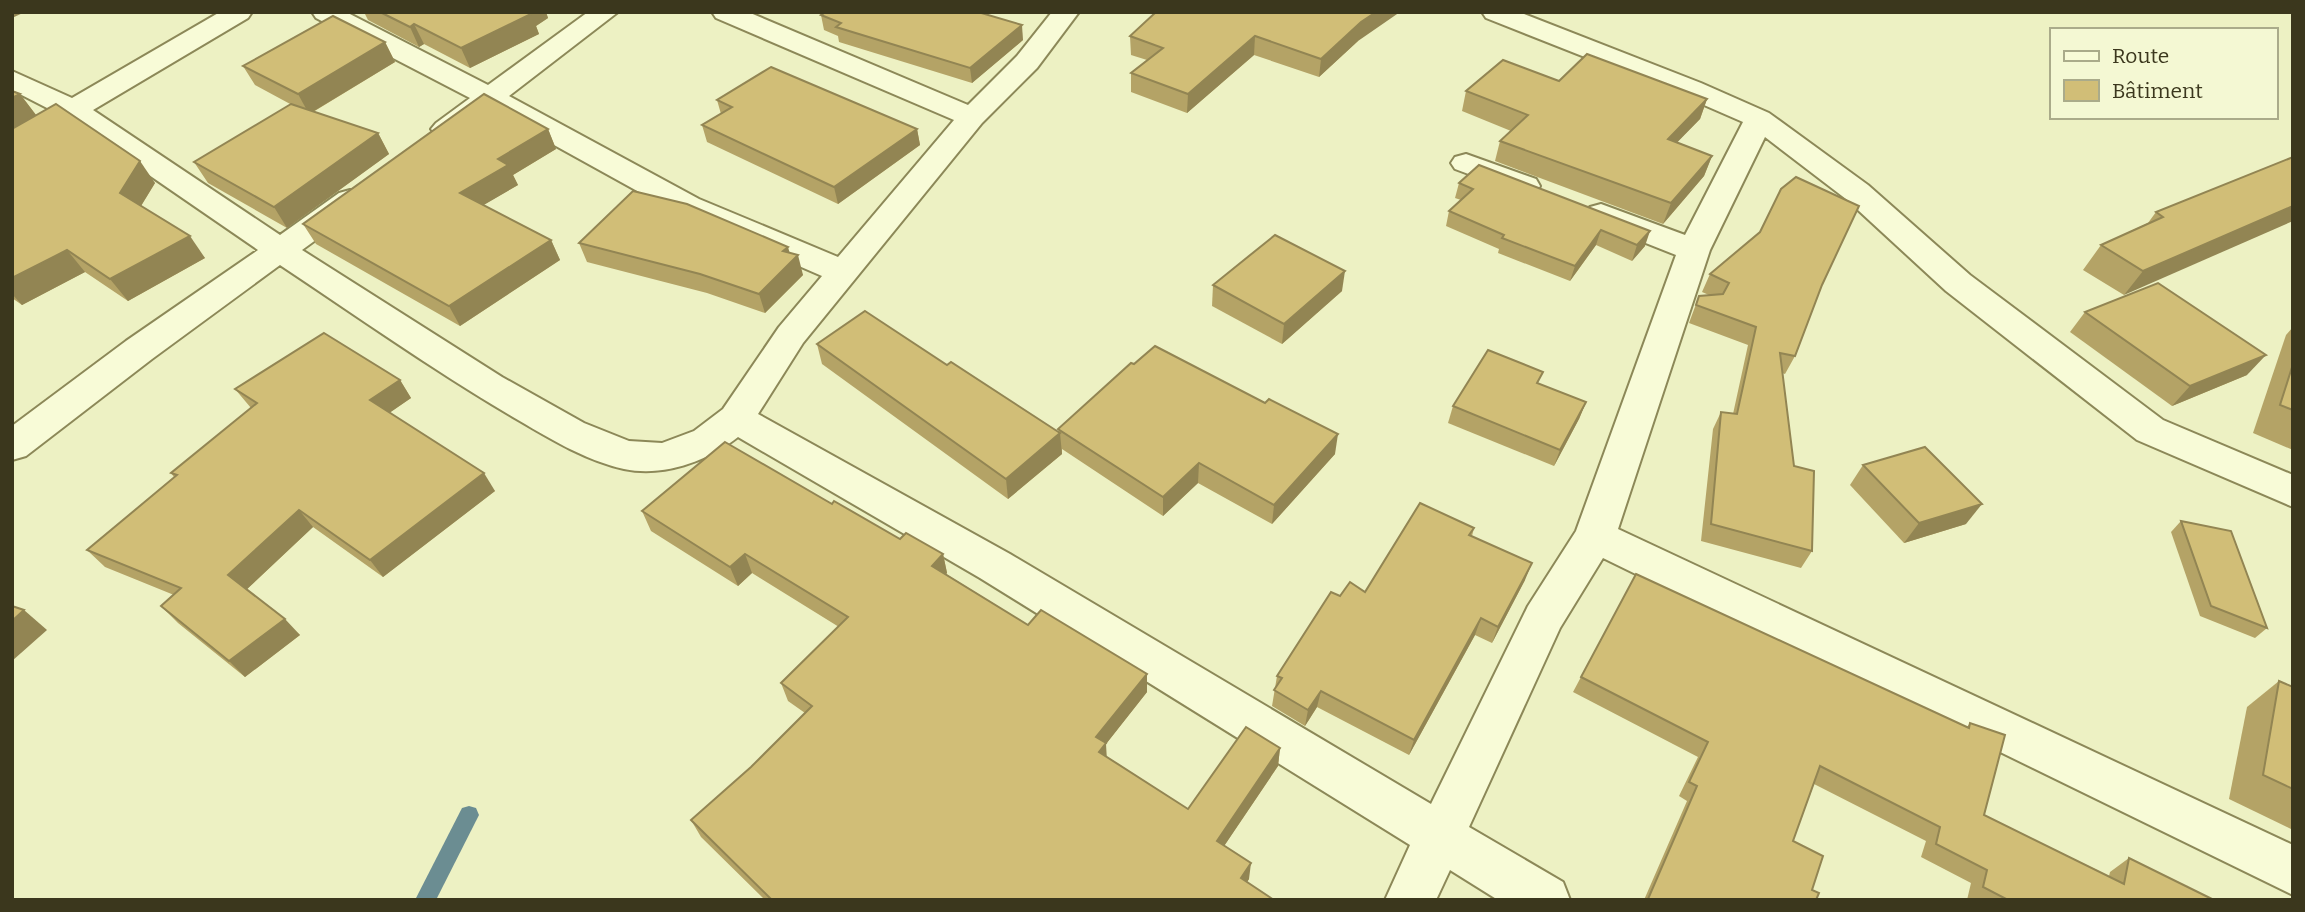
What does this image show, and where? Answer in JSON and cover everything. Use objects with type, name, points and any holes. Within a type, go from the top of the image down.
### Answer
[{"type":"street","points":[[12,145],[239,12]]},
{"type":"street","points":[[325,12],[489,97],[688,206],[843,272]]},
{"type":"street","points":[[424,145],[606,12]]},
{"type":"street","points":[[725,12],[972,117]]},
{"type":"street","points":[[12,79],[72,110],[152,161],[281,251],[489,386],[571,433],[625,455],[664,457],[707,442],[736,419],[792,335],[843,272],[972,117],[1027,62],[1066,12]]},
{"type":"street","points":[[1495,12],[1691,89],[1759,119],[1857,192],[1958,283],[2150,430],[2293,492]]},
{"type":"street","points":[[1410,900],[1543,619],[1595,536],[1694,250],[1759,119]]},
{"type":"street","points":[[1466,163],[1694,250]]},
{"type":"street","points":[[14,442],[369,186]]},
{"type":"street","points":[[736,419],[995,566],[1545,900]]},
{"type":"street","points":[[1595,536],[2293,871]]},
{"type":"building","points":[[380,12],[531,14],[461,48],[414,24],[410,27]]},
{"type":"building","points":[[826,12],[978,12],[1022,25],[970,68],[836,27],[841,23],[821,15]]},
{"type":"building","points":[[1156,12],[1376,12],[1361,22],[1321,59],[1255,36],[1188,94],[1131,73],[1163,48],[1130,36]]},
{"type":"building","points":[[333,16],[385,42],[298,94],[243,66]]},
{"type":"building","points":[[1587,54],[1707,99],[1668,139],[1712,156],[1671,203],[1500,141],[1528,115],[1466,91],[1503,60],[1559,81]]},
{"type":"building","points":[[771,67],[917,129],[834,187],[702,125],[732,107],[717,100]]},
{"type":"building","points":[[484,94],[548,129],[498,159],[508,165],[460,193],[551,240],[449,306],[303,224]]},
{"type":"building","points":[[56,104],[140,161],[120,193],[190,236],[110,279],[67,250],[12,278],[12,129]]},
{"type":"building","points":[[291,104],[378,133],[274,207],[194,162]]},
{"type":"building","points":[[2293,157],[2293,206],[2143,271],[2101,245],[2163,217],[2156,212]]},
{"type":"building","points":[[1479,165],[1650,231],[1637,245],[1601,230],[1575,266],[1502,238],[1504,235],[1449,211],[1473,189],[1459,183]]},
{"type":"building","points":[[1796,177],[1859,206],[1822,285],[1795,356],[1780,353],[1794,466],[1814,471],[1812,551],[1711,524],[1721,412],[1737,414],[1756,327],[1696,305],[1699,296],[1723,294],[1729,283],[1710,274],[1760,232],[1781,189]]},
{"type":"building","points":[[633,191],[687,204],[788,247],[783,251],[798,255],[759,294],[700,274],[579,243]]},
{"type":"building","points":[[1275,235],[1345,271],[1284,324],[1213,285]]},
{"type":"building","points":[[2158,283],[2266,355],[2190,386],[2085,312]]},
{"type":"building","points":[[865,311],[947,365],[951,362],[1060,433],[1006,479],[817,344]]},
{"type":"building","points":[[324,333],[400,380],[370,400],[484,473],[370,560],[299,510],[228,575],[285,619],[229,661],[161,606],[181,588],[87,550],[177,475],[171,473],[257,403],[235,389]]},
{"type":"building","points":[[1155,346],[1265,403],[1269,399],[1338,434],[1274,505],[1199,463],[1163,497],[1058,429],[1131,363],[1134,364]]},
{"type":"building","points":[[1488,350],[1543,372],[1537,383],[1586,402],[1560,450],[1453,406]]},
{"type":"building","points":[[2293,364],[2293,410],[2280,405]]},
{"type":"building","points":[[725,442],[832,504],[834,501],[900,539],[906,533],[943,554],[932,566],[1028,625],[1041,610],[1147,674],[1096,737],[1106,743],[1099,752],[1188,809],[1246,727],[1280,748],[1217,841],[1251,863],[1241,878],[1274,900],[772,900],[691,820],[751,767],[812,706],[781,683],[848,617],[745,554],[730,567],[642,511]]},
{"type":"building","points":[[1925,447],[1982,504],[1919,523],[1863,465]]},
{"type":"building","points":[[1420,503],[1474,528],[1469,535],[1532,563],[1498,627],[1481,618],[1414,740],[1321,691],[1308,710],[1274,690],[1282,678],[1277,676],[1331,592],[1340,596],[1350,582],[1365,592]]},
{"type":"building","points":[[2181,521],[2231,531],[2267,628],[2211,606]]},
{"type":"building","points":[[1636,574],[1969,728],[1970,723],[2005,735],[1984,815],[2124,884],[2129,858],[2214,900],[2008,900],[1983,887],[1987,870],[1936,844],[1940,827],[1820,766],[1793,841],[1823,856],[1812,890],[1819,893],[1816,900],[1648,899],[1697,786],[1689,782],[1708,742],[1581,677]]},
{"type":"building","points":[[12,606],[24,610],[12,621]]},
{"type":"building","points":[[2279,681],[2293,687],[2293,789],[2263,775]]},
{"type":"waterway","points":[[425,900],[469,815]]}]
